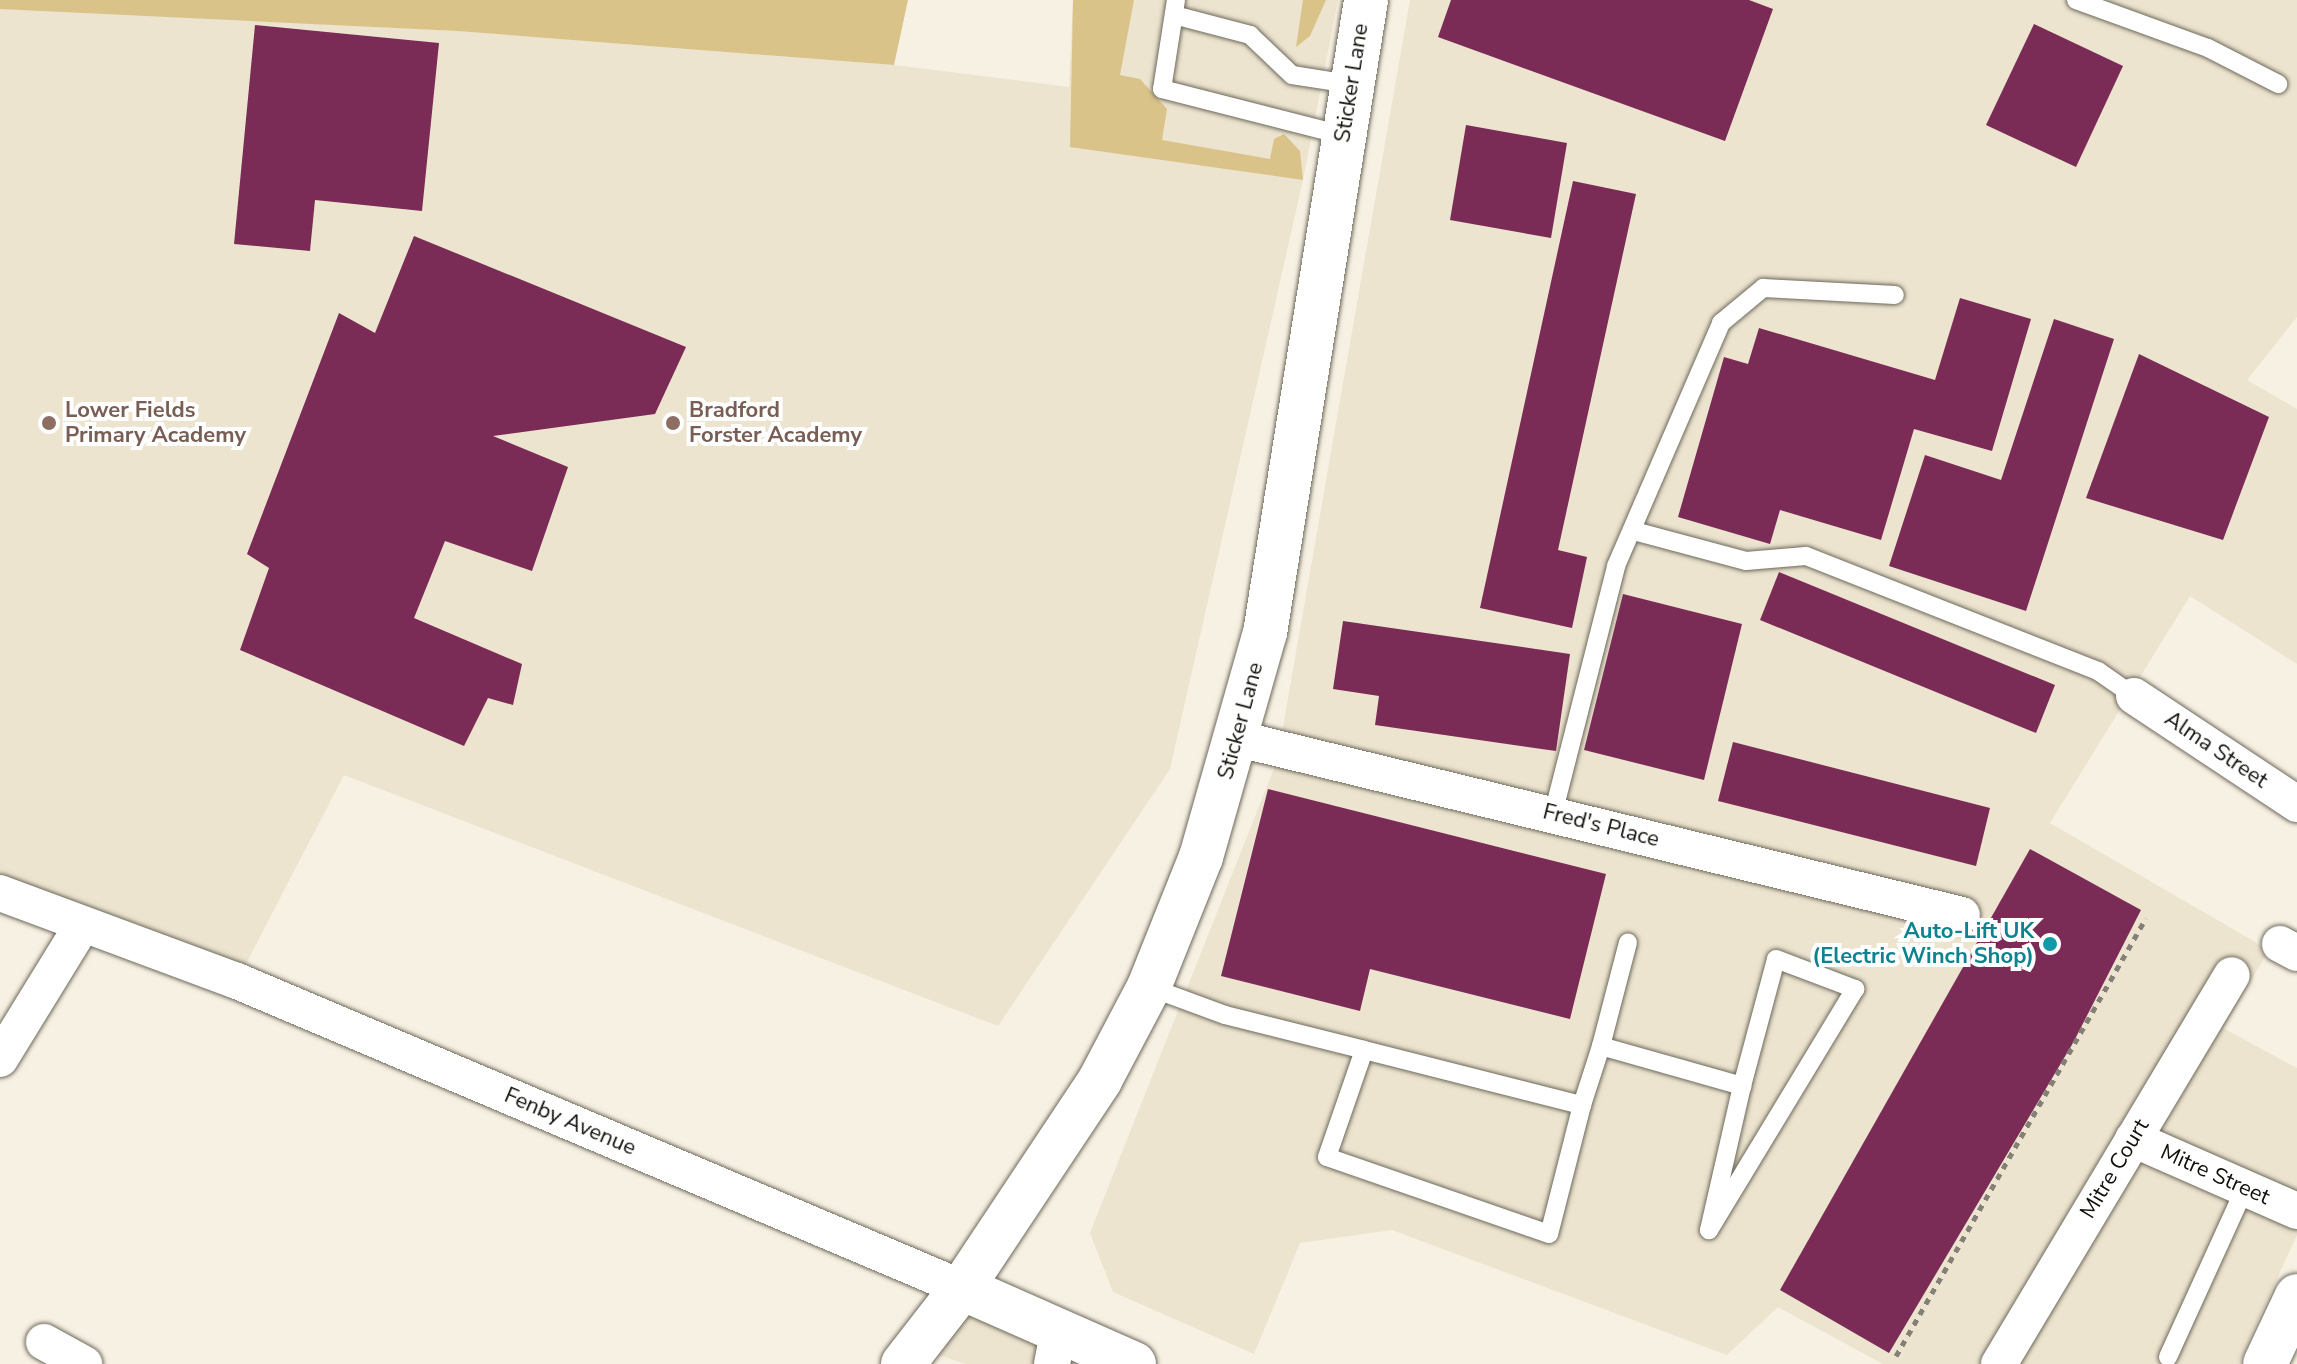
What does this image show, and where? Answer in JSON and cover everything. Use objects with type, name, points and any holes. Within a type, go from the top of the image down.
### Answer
[{"type":"main road","name":"Sticker Lane","points":[[903,1364],[962,1288],[1100,1080],[1149,987],[1201,857],[1239,739],[1265,633],[1350,84],[1366,0]]},
{"type":"main road","name":"Fenby Avenue","points":[[962,1288],[1055,1349],[1134,1364]]},
{"type":"main road","points":[[2265,1364],[2297,1296]]},
{"type":"street","name":"Alma Street","points":[[2134,696],[2297,804]]},
{"type":"street","name":"Fred's Place","points":[[1239,739],[1962,915]]},
{"type":"street","name":"Fenby Avenue","points":[[0,893],[237,981],[962,1288]]},
{"type":"street","points":[[0,1059],[83,924]]},
{"type":"street","name":"Mitre Court","points":[[1999,1364],[2232,975]]},
{"type":"street","name":"Mitre Street","points":[[2133,1139],[2297,1211]]},
{"type":"street","points":[[44,1342],[84,1364]]},
{"type":"lane","points":[[2076,0],[2208,48],[2278,84]]},
{"type":"lane","points":[[1343,135],[1162,89],[1175,8],[1250,35],[1292,75],[1350,84]]},
{"type":"lane","points":[[1553,814],[1598,623],[1721,323],[1763,288],[1895,295]]},
{"type":"lane","points":[[1634,531],[1746,561],[1806,556],[2098,671],[2134,696]]},
{"type":"lane","points":[[1364,1050],[1327,1157],[1549,1234],[1628,942]]},
{"type":"lane","points":[[1776,959],[1855,989],[1709,1230],[1742,1086],[1776,959]]},
{"type":"lane","points":[[1149,987],[1225,1015],[1582,1105]]},
{"type":"lane","points":[[1601,1046],[1742,1086]]},
{"type":"lane","points":[[2168,1357],[2245,1188]]},
{"type":"path","points":[[1896,1356],[2146,918]]},
{"type":"shaded area","points":[[0,0],[908,0],[894,65],[457,31],[0,9]]},
{"type":"shaded area","name":"Bradford Forster Academy","points":[[1073,0],[1338,0],[1303,180],[1170,769],[998,1026],[344,775],[237,981],[0,887],[0,8],[457,31],[894,65],[1069,87]]},
{"type":"shaded area","points":[[1073,0],[1134,0],[1120,75],[1140,79],[1167,109],[1162,140],[1270,159],[1274,139],[1284,134],[1300,151],[1303,180],[1070,147]]},
{"type":"shaded area","points":[[1303,0],[1326,0],[1310,36],[1296,47]]},
{"type":"shaded area","points":[[1410,0],[2297,0],[2297,317],[2247,380],[2297,409],[2297,664],[2190,596],[2050,823],[2269,950],[2223,1028],[2297,1068],[2297,1235],[2238,1364],[1883,1364],[1778,1307],[1727,1355],[1392,1230],[1300,1243],[1254,1354],[1113,1292],[1090,1233],[1277,761]]},
{"type":"shaded area","points":[[962,1288],[1058,1333],[1052,1364],[965,1364],[917,1347]]},
{"type":"building","points":[[1451,0],[1749,0],[1773,9],[1725,141],[1438,37]]},
{"type":"building","points":[[2034,24],[2123,66],[2076,167],[1986,125]]},
{"type":"building","points":[[255,25],[439,43],[422,211],[315,200],[310,251],[234,244]]},
{"type":"building","points":[[1466,125],[1567,143],[1551,238],[1450,220]]},
{"type":"building","points":[[1573,181],[1636,194],[1558,550],[1587,557],[1572,628],[1480,608]]},
{"type":"building","points":[[414,236],[686,347],[655,414],[493,436],[568,467],[532,571],[445,541],[414,618],[522,664],[513,705],[488,698],[464,746],[240,650],[269,568],[247,554],[339,313],[375,333]]},
{"type":"building","points":[[1960,298],[2031,319],[1992,451],[1914,429],[1881,540],[1780,510],[1770,544],[1678,517],[1724,357],[1748,364],[1759,328],[1935,380]]},
{"type":"building","points":[[2054,319],[2114,339],[2026,611],[1889,566],[1925,455],[2001,480]]},
{"type":"building","points":[[2139,354],[2269,417],[2223,540],[2086,498]]},
{"type":"building","points":[[1779,572],[2055,685],[2036,733],[1760,620]]},
{"type":"building","points":[[1623,594],[1742,624],[1704,780],[1584,750]]},
{"type":"building","points":[[1343,621],[1570,654],[1556,751],[1375,725],[1379,696],[1333,689]]},
{"type":"building","points":[[1733,742],[1990,808],[1976,866],[1718,801]]},
{"type":"building","points":[[1268,789],[1606,874],[1570,1019],[1370,969],[1360,1011],[1221,976]]},
{"type":"building","points":[[2030,849],[2141,910],[2073,1043],[1889,1353],[1780,1290]]},
{"type":"place","name":"Lower Fields Primary Academy","points":[[49,423]]},
{"type":"place","name":"Bradford Forster Academy","points":[[673,423]]},
{"type":"place","name":"Auto-Lift UK (Electric Winch Shop)","points":[[2050,944]]}]
